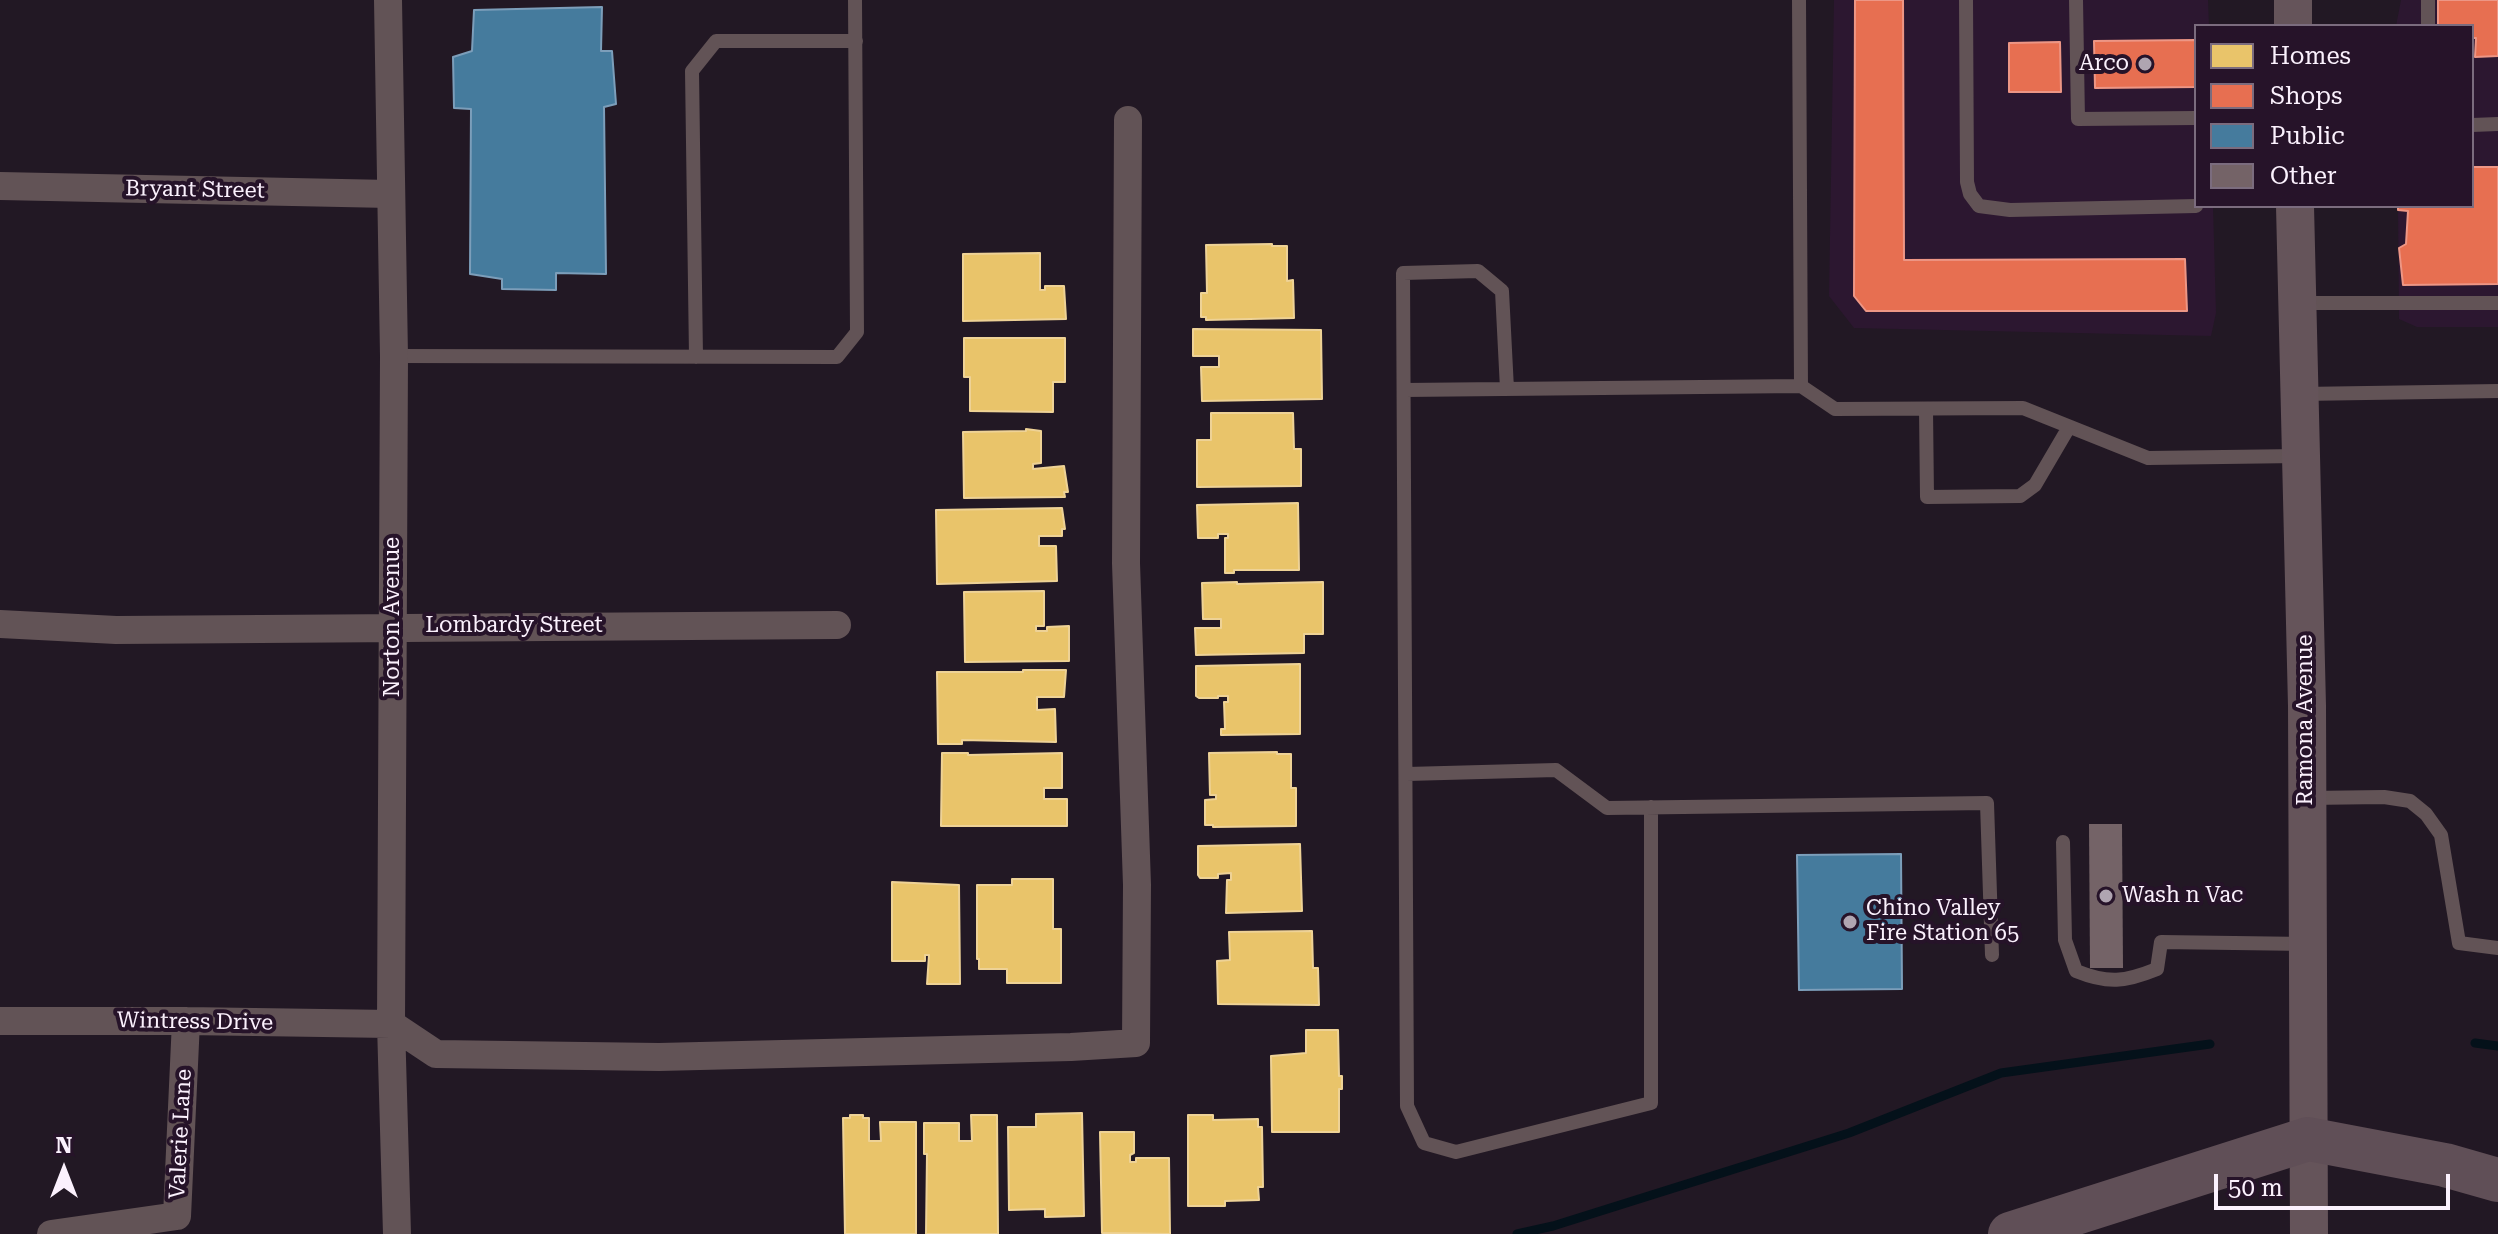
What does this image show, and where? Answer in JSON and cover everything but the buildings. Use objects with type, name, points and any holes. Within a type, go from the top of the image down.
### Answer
[{"type":"highway","points":[[2010,1234],[2308,1139],[2445,1165],[2498,1180]]},
{"type":"main road","points":[[2293,0],[2293,24]]},
{"type":"main road","name":"Ramona Avenue","points":[[2295,208],[2307,798],[2309,1234]]},
{"type":"street","name":"Norton Avenue","points":[[388,0],[394,356],[391,1024],[397,1234]]},
{"type":"street","points":[[391,1024],[436,1054],[659,1057],[1136,1043],[1137,885],[1126,563],[1128,120]]},
{"type":"street","name":"Bryant Street","points":[[0,186],[390,194]]},
{"type":"street","name":"Lombardy Street","points":[[0,624],[116,630],[837,625]]},
{"type":"street","name":"Wintress Drive","points":[[0,1021],[391,1024]]},
{"type":"street","name":"Valerie Lane","points":[[51,1234],[177,1216],[186,1021]]},
{"type":"lane","points":[[394,356],[837,357],[857,332],[855,0]]},
{"type":"lane","points":[[1799,0],[1801,386]]},
{"type":"lane","points":[[1966,0],[1967,182],[1970,194],[1979,206],[2010,210],[2194,206]]},
{"type":"lane","points":[[2076,0],[2078,119],[2194,118]]},
{"type":"lane","points":[[2428,0],[2428,24]]},
{"type":"lane","points":[[696,357],[692,71],[716,41],[856,41]]},
{"type":"lane","points":[[2474,125],[2498,124]]},
{"type":"lane","points":[[1507,389],[1502,291],[1478,271],[1403,273],[1407,1106],[1424,1143],[1456,1152],[1651,1103],[1651,807]]},
{"type":"lane","points":[[2298,303],[2498,303]]},
{"type":"lane","points":[[1404,390],[1801,386],[1835,409],[2023,408],[2148,458],[2301,456]]},
{"type":"lane","points":[[2301,394],[2498,391]]},
{"type":"lane","points":[[1926,409],[1927,497],[2020,496],[2035,485],[2069,427]]},
{"type":"lane","points":[[1407,774],[1556,770],[1607,808],[1987,803],[1992,955]]},
{"type":"lane","points":[[2307,798],[2384,797],[2410,801],[2426,814],[2441,835],[2459,943],[2498,948]]},
{"type":"lane","points":[[2063,842],[2065,940],[2076,971],[2098,980],[2131,980],[2157,969],[2161,942],[2307,944]]},
{"type":"shaded area","points":[[1834,0],[2208,0],[2209,24],[2194,24],[2194,208],[2213,208],[2216,313],[2211,336],[1854,328],[1829,296]]},
{"type":"shaded area","points":[[2401,0],[2498,0],[2498,327],[2417,327],[2399,319],[2398,208],[2474,208],[2474,24],[2396,24]]},
{"type":"waterway","points":[[2475,1043],[2498,1046]]},
{"type":"waterway","points":[[1517,1234],[1553,1226],[1849,1133],[2001,1073],[2210,1044]]},
{"type":"place","name":"Arco","points":[[2145,64]]},
{"type":"place","name":"Wash n Vac","points":[[2106,896]]},
{"type":"place","name":"Chino Valley Fire Station 65","points":[[1850,922]]}]
